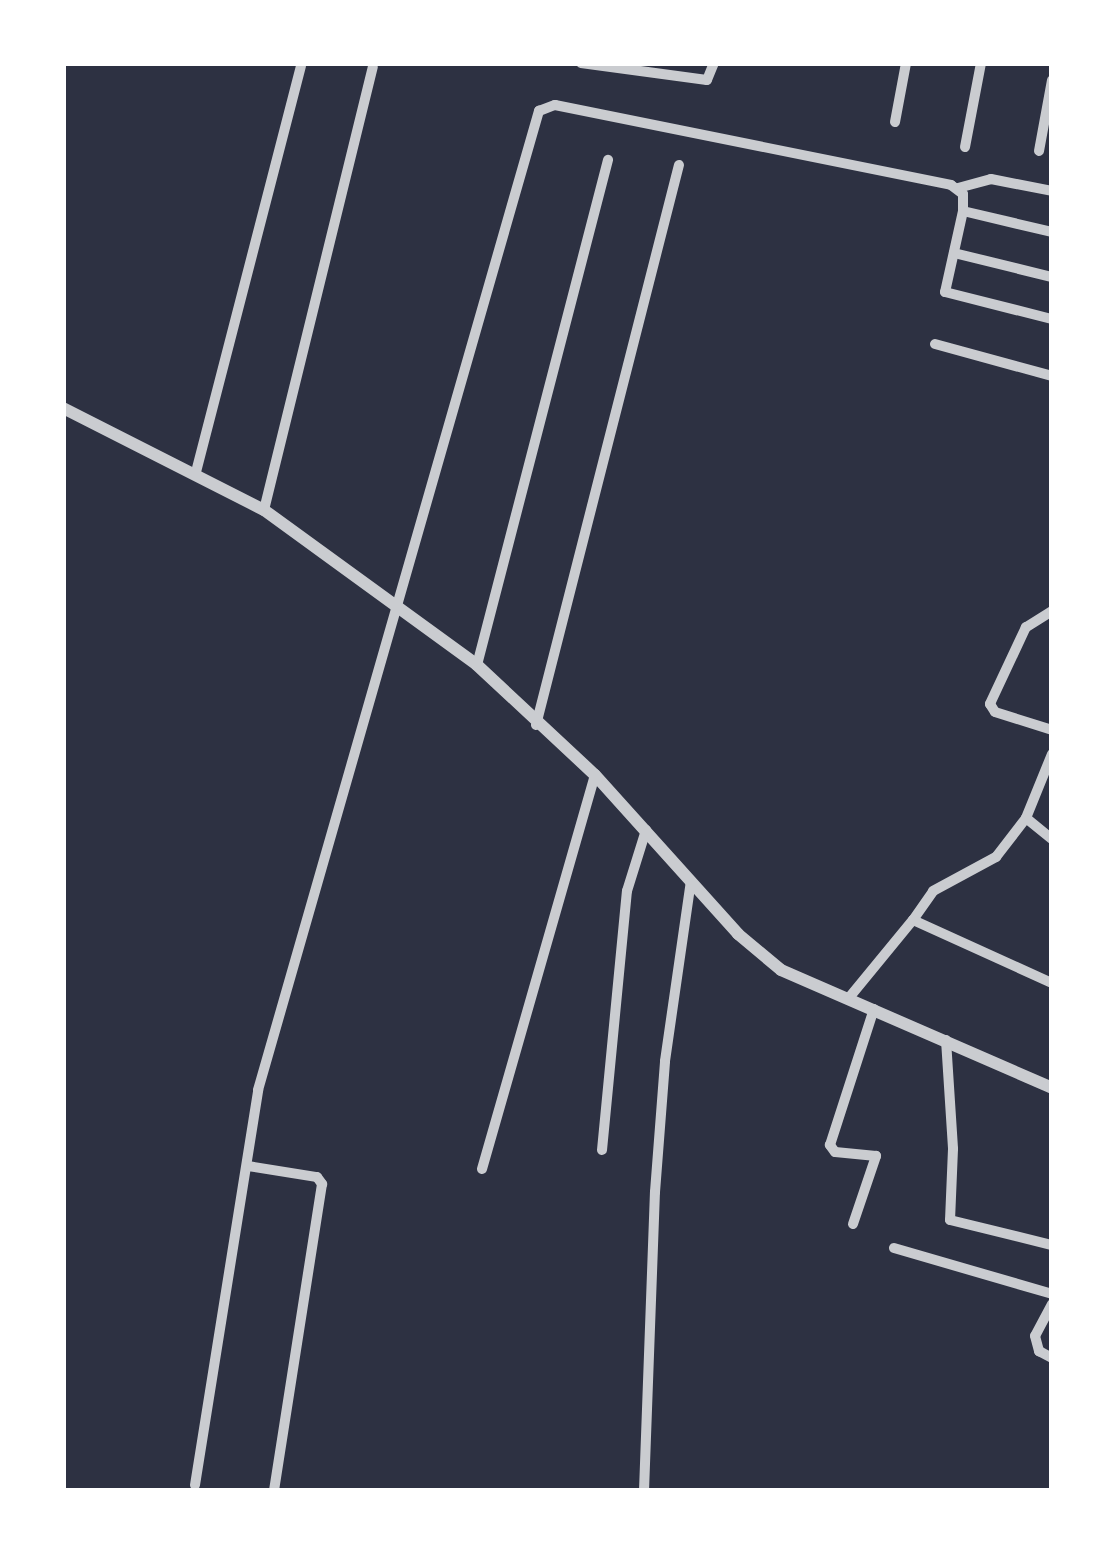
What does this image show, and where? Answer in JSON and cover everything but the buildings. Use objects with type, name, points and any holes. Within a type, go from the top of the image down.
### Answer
[{"type":"street","points":[[586,63],[707,80],[714,63]]},
{"type":"street","points":[[896,122],[906,63]]},
{"type":"street","points":[[965,147],[981,63]]},
{"type":"street","points":[[196,472],[302,66]]},
{"type":"street","points":[[264,510],[373,67]]},
{"type":"street","points":[[1039,151],[1052,80]]},
{"type":"street","points":[[195,1485],[258,1090],[399,613],[539,111],[555,105],[958,188],[991,179],[1052,191]]},
{"type":"street","points":[[477,665],[608,160]]},
{"type":"street","points":[[536,725],[679,165]]},
{"type":"street","points":[[958,188],[963,211],[945,292],[1052,319]]},
{"type":"street","points":[[963,211],[1052,232]]},
{"type":"street","points":[[954,253],[1052,277]]},
{"type":"street","points":[[934,344],[1052,376]]},
{"type":"street","points":[[63,408],[264,510],[399,613],[477,665],[536,725],[595,775],[757,953],[781,970],[1052,1088]]},
{"type":"street","points":[[1052,611],[1026,627],[990,704],[995,712],[1052,730]]},
{"type":"street","points":[[848,999],[933,892],[996,856],[1026,818],[1052,754]]},
{"type":"street","points":[[482,1169],[595,775]]},
{"type":"street","points":[[1026,818],[1052,839]]},
{"type":"street","points":[[602,1150],[627,891],[646,830]]},
{"type":"street","points":[[644,1491],[665,1061],[691,881]]},
{"type":"street","points":[[913,920],[1052,983]]},
{"type":"street","points":[[853,1224],[876,1156],[835,1152],[830,1145],[874,1009]]},
{"type":"street","points":[[946,1040],[953,1149],[950,1220],[1052,1245]]},
{"type":"street","points":[[248,1166],[317,1177],[322,1184],[274,1491]]},
{"type":"street","points":[[894,1249],[1052,1294]]},
{"type":"street","points":[[1052,1304],[1035,1336],[1040,1351],[1052,1358]]}]
